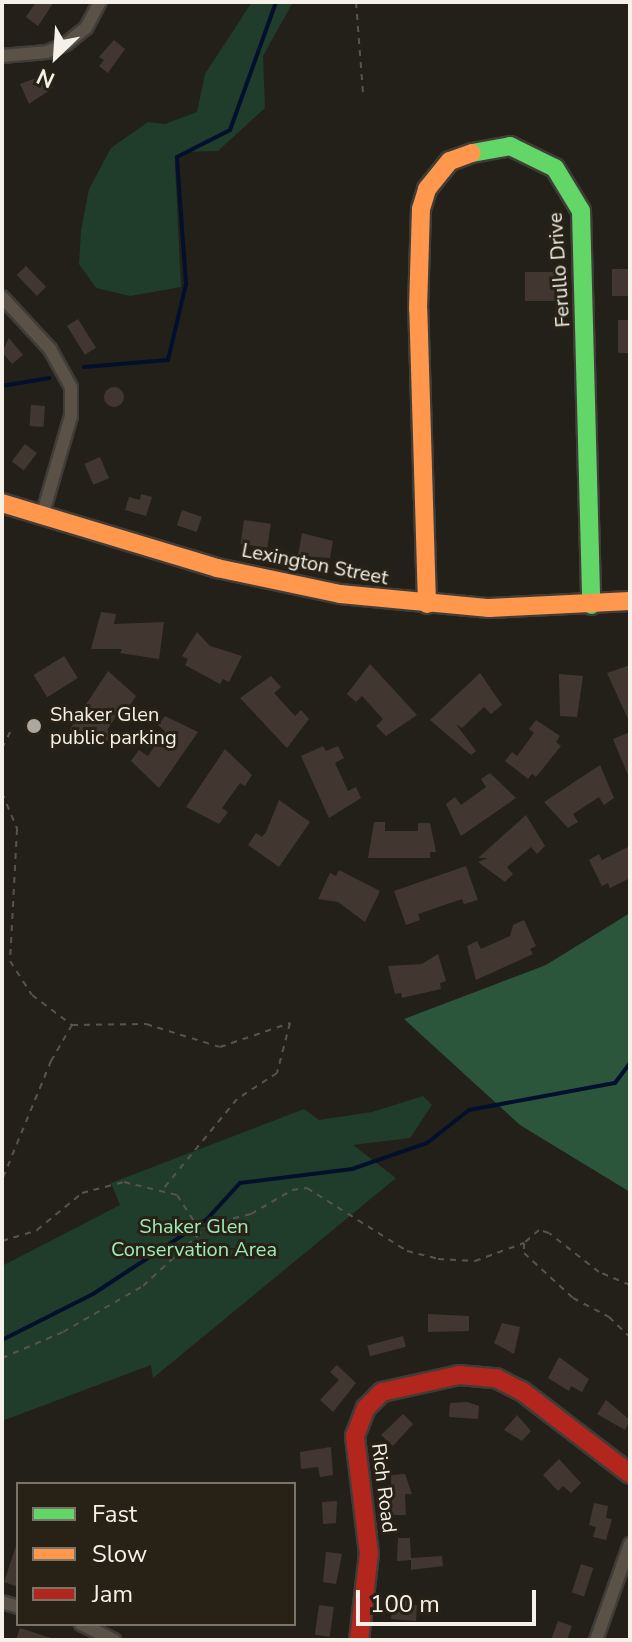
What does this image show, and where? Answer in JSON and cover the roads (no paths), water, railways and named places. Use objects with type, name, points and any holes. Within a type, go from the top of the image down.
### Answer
[{"type":"street","points":[[2,56],[47,52],[66,44],[86,28],[100,2]]},
{"type":"street","name":"Ferullo Drive","points":[[427,604],[418,309],[421,209],[427,189],[450,161],[487,147],[510,146],[555,168],[581,211],[591,605]]},
{"type":"street","points":[[2,297],[60,362],[71,387],[71,416],[43,513]]},
{"type":"street","name":"Lexington Street","points":[[2,503],[260,579],[427,604],[591,605],[630,601]]},
{"type":"street","name":"Rich Road","points":[[359,1640],[369,1554],[355,1436],[366,1408],[382,1392],[459,1375],[496,1378],[522,1391],[630,1474]]},
{"type":"street","points":[[596,1640],[630,1544]]},
{"type":"street","points":[[85,1626],[114,1640]]},
{"type":"waterway","points":[[84,367],[168,360],[186,284],[177,157],[230,130],[276,2]]},
{"type":"waterway","points":[[2,386],[49,378]]},
{"type":"waterway","points":[[2,1340],[93,1294],[207,1219],[240,1183],[352,1169],[427,1143],[469,1110],[615,1083],[630,1063]]},
{"type":"place","name":"Shaker Glen public parking","points":[[34,726]]},
{"type":"park label","name":"Shaker Glen Conservation Area","points":[[194,1238]]}]
